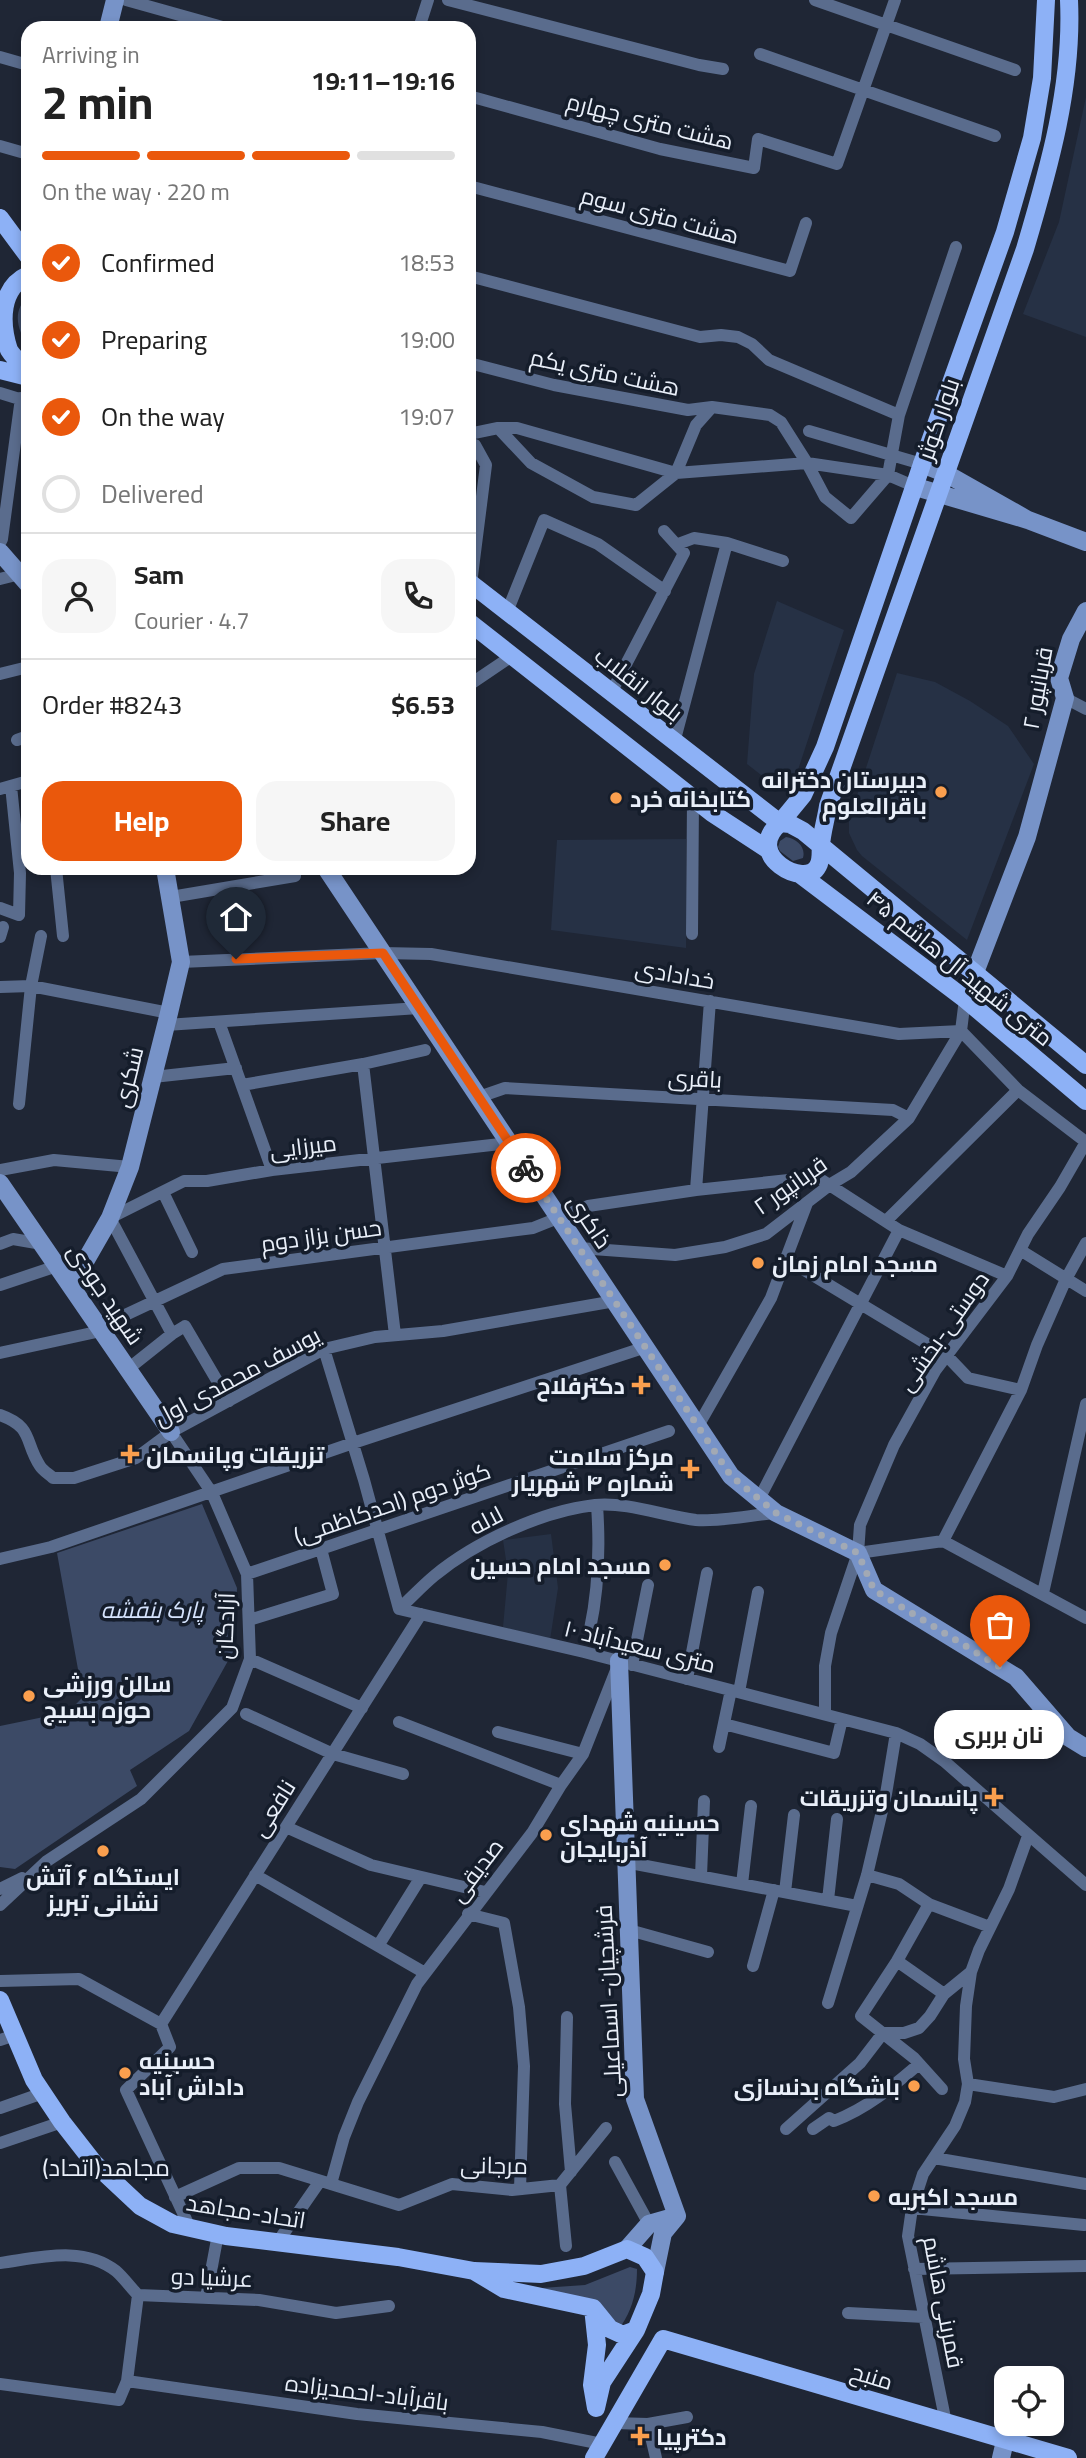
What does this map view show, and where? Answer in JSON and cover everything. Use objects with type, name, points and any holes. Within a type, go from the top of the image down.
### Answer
[{"type":"main road","points":[[110,21],[115,0]]},
{"type":"main road","name":"بلوار کوثر","points":[[780,823],[803,795],[825,747],[1005,232],[1032,138],[1041,78],[1046,0]]},
{"type":"main road","name":"بلوار کوثر","points":[[820,847],[828,806],[1025,249],[1050,165],[1065,83],[1069,0]]},
{"type":"main road","points":[[0,218],[21,246]]},
{"type":"main road","points":[[21,279],[1,296],[2,333],[10,352],[21,364]]},
{"type":"main road","points":[[0,370],[21,375]]},
{"type":"main road","points":[[922,464],[945,473],[1028,520]]},
{"type":"main road","points":[[916,487],[1028,520],[1086,542]]},
{"type":"main road","points":[[0,552],[21,576]]},
{"type":"main road","name":"بلوار انقلاب","points":[[476,588],[780,823]]},
{"type":"main road","name":"قربانپور ۲","points":[[974,975],[1027,836],[1065,698],[1059,678],[1071,639],[1086,611]]},
{"type":"main road","points":[[476,628],[692,798],[767,849],[774,859],[788,870],[810,875],[817,869],[821,858],[820,847],[803,831],[790,824],[780,823],[768,837],[767,849]]},
{"type":"main road","points":[[845,693],[866,700]]},
{"type":"main road","points":[[712,813],[724,810],[732,800],[733,788]]},
{"type":"main road","name":"۴۵ متری شهید آل هاشم","points":[[820,847],[1086,1065]]},
{"type":"main road","name":"شکری","points":[[71,1286],[110,1218],[130,1167],[168,1019],[181,962],[166,875]]},
{"type":"main road","name":"ذاکری","points":[[331,875],[731,1476],[776,1513],[858,1553]]},
{"type":"main road","name":"۴۵ متری شهید آل هاشم","points":[[801,875],[965,999],[1086,1101]]},
{"type":"main road","name":"شهید جودی","points":[[0,1183],[171,1432]]},
{"type":"main road","points":[[858,1553],[874,1590],[1017,1677],[1068,1737],[1086,1748]]},
{"type":"main road","name":"فرشچیان- اسماعیلی","points":[[626,1663],[625,1862],[635,2099],[677,2216]]},
{"type":"main road","name":"اتحاد-مجاهد","points":[[0,2000],[8,2038],[62,2122],[94,2163],[140,2206],[173,2224],[218,2234],[398,2257],[474,2271]]},
{"type":"main road","points":[[474,2271],[541,2274],[584,2266],[627,2249],[649,2224],[677,2216]]},
{"type":"main road","points":[[596,2408],[602,2382],[636,2330],[651,2294],[663,2233],[677,2216]]},
{"type":"main road","points":[[627,2249],[645,2257],[655,2272]]},
{"type":"main road","points":[[474,2271],[504,2289],[593,2308],[610,2329],[623,2335],[636,2330]]},
{"type":"main road","points":[[593,2308],[597,2345],[592,2385],[598,2451]]},
{"type":"main road","name":"منبح","points":[[614,2423],[663,2339],[946,2423],[1003,2450],[1068,2458]]},
{"type":"main road","points":[[598,2451],[614,2423]]},
{"type":"street","points":[[126,0],[201,21]]},
{"type":"street","points":[[421,21],[428,0]]},
{"type":"street","points":[[448,0],[723,69]]},
{"type":"street","points":[[815,0],[1015,70]]},
{"type":"street","points":[[863,90],[895,0]]},
{"type":"street","points":[[760,54],[995,136]]},
{"type":"street","points":[[0,57],[21,63]]},
{"type":"street","name":"هشت متری چهارم","points":[[476,98],[660,149],[754,168],[758,139],[837,164],[863,90]]},
{"type":"street","points":[[0,146],[21,152]]},
{"type":"street","name":"هشت متری سوم","points":[[476,188],[790,271],[806,223]]},
{"type":"street","points":[[888,475],[899,415],[956,247]]},
{"type":"street","points":[[476,278],[700,337],[738,337],[752,344],[769,360],[899,415]]},
{"type":"street","name":"هشت متری یکم","points":[[476,365],[554,384],[688,410],[712,407],[771,415],[781,422],[825,497],[851,518],[888,475]]},
{"type":"street","points":[[0,393],[21,399]]},
{"type":"street","points":[[498,428],[531,463],[593,497],[636,505],[676,473],[696,425],[712,407]]},
{"type":"street","points":[[0,543],[21,423]]},
{"type":"street","points":[[476,439],[498,428],[517,428],[676,473],[807,463],[888,475],[916,487]]},
{"type":"street","points":[[809,431],[922,464]]},
{"type":"street","points":[[476,450],[486,465],[476,539]]},
{"type":"street","points":[[507,612],[544,520],[598,544],[664,591]]},
{"type":"street","points":[[611,693],[684,553],[664,531]]},
{"type":"street","points":[[678,544],[694,538],[727,543],[783,561]]},
{"type":"street","points":[[674,743],[727,543]]},
{"type":"street","points":[[0,579],[21,579]]},
{"type":"street","points":[[476,680],[512,656]]},
{"type":"street","points":[[0,674],[21,669]]},
{"type":"street","points":[[1065,698],[1086,709]]},
{"type":"street","points":[[0,908],[19,915],[20,873],[5,787]]},
{"type":"street","points":[[692,798],[692,934]]},
{"type":"street","points":[[57,875],[63,936]]},
{"type":"street","points":[[171,897],[295,876]]},
{"type":"street","points":[[19,1104],[31,986],[41,936]]},
{"type":"street","name":"خدادادی","points":[[181,962],[383,953],[431,954],[900,1034],[961,1031]]},
{"type":"street","points":[[0,987],[31,986],[168,1019],[219,1022],[419,1008]]},
{"type":"street","points":[[965,999],[961,1031],[1018,1090],[1086,1142]]},
{"type":"street","points":[[696,1190],[710,1001]]},
{"type":"street","points":[[219,1022],[272,1170]]},
{"type":"street","name":"قربانپور ۲","points":[[579,1248],[675,1255],[725,1247],[766,1234],[851,1172],[909,1118],[961,1031]]},
{"type":"street","points":[[242,1084],[425,1051]]},
{"type":"street","points":[[363,1064],[395,1335]]},
{"type":"street","points":[[153,1077],[236,1068]]},
{"type":"street","name":"باقری","points":[[479,1097],[505,1088],[893,1110],[909,1118]]},
{"type":"street","points":[[886,1221],[1018,1090]]},
{"type":"street","name":"دوستی-بخشی","points":[[825,1714],[825,1666],[831,1633],[858,1553],[860,1525],[894,1445],[936,1371],[1007,1276],[1028,1234],[1086,1142]]},
{"type":"street","name":"میرزایی","points":[[110,1218],[184,1181],[207,1181],[272,1170],[509,1143]]},
{"type":"street","points":[[0,1170],[54,1160],[130,1167]]},
{"type":"street","name":"حسن بزاز دوم","points":[[0,1353],[101,1331],[121,1317],[223,1269],[533,1228],[588,1206],[696,1190],[817,1177],[831,1184]]},
{"type":"street","points":[[831,1184],[899,1230],[1007,1276]]},
{"type":"street","points":[[163,1192],[192,1252]]},
{"type":"street","points":[[698,1426],[771,1297],[807,1202]]},
{"type":"street","points":[[110,1218],[172,1334]]},
{"type":"street","points":[[759,1499],[899,1230]]},
{"type":"street","points":[[0,1244],[13,1239],[42,1244]]},
{"type":"street","points":[[943,1541],[1021,1390],[1066,1279],[1086,1243]]},
{"type":"street","points":[[1020,1250],[1086,1292]]},
{"type":"street","points":[[786,1259],[947,1356],[968,1378],[1021,1390]]},
{"type":"street","points":[[0,1285],[57,1266]]},
{"type":"street","name":"یوسف محمدی اول","points":[[0,1415],[16,1421],[27,1434],[41,1467],[53,1478],[74,1478],[136,1458],[171,1432],[324,1349],[375,1338],[443,1331],[615,1301]]},
{"type":"street","points":[[128,1369],[184,1326],[229,1401]]},
{"type":"street","points":[[0,1559],[51,1547],[353,1443],[646,1348]]},
{"type":"street","points":[[324,1349],[399,1609]]},
{"type":"street","points":[[1043,1593],[1086,1404]]},
{"type":"street","name":"کوثر دوم (احدکاظمی)","points":[[247,1573],[669,1431]]},
{"type":"street","name":"آزادگان","points":[[35,1871],[141,1799],[232,1708],[250,1659],[247,1573],[212,1493],[171,1432]]},
{"type":"street","points":[[590,1629],[599,1569],[597,1505]]},
{"type":"street","name":"لاله","points":[[399,1609],[434,1575],[481,1544],[523,1524],[597,1505],[640,1509],[697,1520],[776,1513]]},
{"type":"street","points":[[858,1553],[943,1541],[1086,1618]]},
{"type":"street","points":[[248,1620],[333,1594],[321,1549]]},
{"type":"street","points":[[687,1679],[707,1573]]},
{"type":"street","name":"صدیقی","points":[[325,2183],[358,2102],[405,2006],[425,1973],[468,1914],[532,1833],[583,1754],[626,1663],[648,1585]]},
{"type":"street","points":[[719,1747],[758,1592]]},
{"type":"street","name":"۱۰ متری سعیدآباد","points":[[399,1609],[626,1663],[896,1733],[920,1744],[944,1760],[1086,1885]]},
{"type":"street","name":"نافعی","points":[[161,2024],[421,1614]]},
{"type":"street","points":[[250,1659],[362,1708]]},
{"type":"street","points":[[246,1714],[333,1754],[403,1774]]},
{"type":"street","points":[[724,1724],[834,1753],[842,1719]]},
{"type":"street","points":[[398,1722],[561,1785]]},
{"type":"street","points":[[498,1732],[583,1754]]},
{"type":"street","points":[[828,2003],[867,1875],[886,1794],[896,1733]]},
{"type":"street","points":[[701,1876],[704,1801]]},
{"type":"street","points":[[742,1884],[751,1806]]},
{"type":"street","points":[[753,1966],[780,1891],[794,1815]]},
{"type":"street","points":[[828,1900],[837,1819]]},
{"type":"street","points":[[286,1828],[371,1865],[485,1892]]},
{"type":"street","name":"قمربنی هاشم","points":[[946,2423],[908,2236],[912,2208],[923,2174],[955,2126],[965,2102],[968,2084],[964,2059],[966,2006],[971,1972],[1009,1889],[1028,1836]]},
{"type":"street","points":[[625,1862],[857,1906]]},
{"type":"street","points":[[0,1889],[35,1871]]},
{"type":"street","points":[[0,1905],[35,1871]]},
{"type":"street","points":[[255,1875],[425,1973]]},
{"type":"street","points":[[867,1875],[900,1884],[929,1904],[990,1927]]},
{"type":"street","points":[[378,1946],[421,1877]]},
{"type":"street","points":[[929,1904],[897,1961],[861,2016],[919,2064],[942,2088]]},
{"type":"street","points":[[468,1914],[504,1923],[519,2007],[524,2072],[520,2189]]},
{"type":"street","points":[[629,1930],[708,1952]]},
{"type":"street","points":[[897,1961],[944,1994]]},
{"type":"street","points":[[786,2129],[860,2063],[883,2034],[904,2033],[919,2028],[944,1994],[971,1972]]},
{"type":"street","points":[[0,1981],[79,1979],[161,2024],[170,2047],[126,2090],[190,2228]]},
{"type":"street","points":[[567,2017],[565,2104],[571,2172]]},
{"type":"street","points":[[813,2129],[829,2118],[834,2121],[856,2113],[919,2064]]},
{"type":"street","points":[[968,2084],[1054,2097],[1086,2089]]},
{"type":"street","points":[[0,2108],[43,2094]]},
{"type":"street","points":[[0,2143],[62,2122]]},
{"type":"street","name":"مرجانی","points":[[175,2197],[239,2168],[279,2168],[398,2205],[452,2184],[520,2189],[560,2185],[606,2128]]},
{"type":"street","points":[[934,2158],[1086,2184]]},
{"type":"street","points":[[615,2162],[649,2224]]},
{"type":"street","points":[[278,2243],[325,2183]]},
{"type":"street","points":[[560,2185],[566,2246]]},
{"type":"street","points":[[912,2208],[1084,2225]]},
{"type":"street","points":[[206,2298],[218,2234]]},
{"type":"street","points":[[0,2263],[56,2256],[89,2257],[116,2271],[138,2295]]},
{"type":"street","points":[[914,2269],[1086,2266]]},
{"type":"street","name":"عرشیا دو","points":[[0,2384],[120,2400],[127,2381],[138,2295],[259,2300],[336,2313],[388,2306]]},
{"type":"street","points":[[848,2313],[924,2317]]},
{"type":"street","name":"باقرآباد-احمدیزاده","points":[[127,2381],[357,2414],[542,2432],[598,2451]]},
{"type":"street","points":[[614,2423],[648,2424],[687,2417]]},
{"type":"street","points":[[648,2424],[656,2458]]},
{"type":"shaded area","points":[[1086,97],[1086,337],[1023,314],[1059,222]]},
{"type":"shaded area","points":[[777,601],[844,630],[796,776],[785,786],[770,782],[747,764],[754,674]]},
{"type":"shaded area","name":"دبیرستان دخترانه باقرالعلوم","points":[[897,673],[935,682],[1008,726],[1034,764],[967,940],[862,856],[849,833],[849,820]]},
{"type":"shaded area","points":[[686,839],[686,948],[551,930],[557,840]]},
{"type":"shaded area","points":[[551,1534],[558,1588],[550,1640],[503,1627],[508,1573],[503,1540]]},
{"type":"green space","points":[[21,306],[21,333],[18,320]]},
{"type":"green space","points":[[786,837],[800,844],[803,858],[793,861],[780,851],[780,841]]},
{"type":"green space","name":"پارک بنفشه","points":[[202,1504],[237,1588],[234,1650],[189,1731],[130,1770],[137,1786],[15,1869],[0,1867],[0,1726],[68,1712],[83,1697],[57,1553]]},
{"type":"green space","points":[[630,2267],[637,2269],[635,2294],[627,2316],[618,2330],[598,2316],[527,2289],[585,2285]]},
{"type":"way so far","points":[[526,1168],[731,1476],[776,1513],[858,1553],[874,1590],[1000,1667]]},
{"type":"place","name":"دبیرستان دخترانه باقرالعلوم","points":[[941,792]]},
{"type":"place","name":"کتابخانه خرد","points":[[616,798]]},
{"type":"place","name":"مسجد امام زمان","points":[[758,1263]]},
{"type":"place","name":"دکترفلاح","points":[[641,1385]]},
{"type":"place","name":"تزریقات وپانسمان","points":[[130,1454]]},
{"type":"place","name":"مرکز سلامت شماره ۴ شهریار","points":[[690,1469]]},
{"type":"place","name":"مسجد امام حسین","points":[[665,1565]]},
{"type":"place","name":"نان بربری","points":[[1000,1667]]},
{"type":"place","name":"سالن ورزشی حوزه بسیج","points":[[29,1696]]},
{"type":"place","name":"پانسمان وتزریقات","points":[[994,1797]]},
{"type":"place","name":"حسینیه شهدای آذربایجان","points":[[546,1835]]},
{"type":"place","name":"ایستگاه ۶ آتش نشانی تبریز","points":[[103,1851]]},
{"type":"place","name":"حسینیه داداش آباد","points":[[125,2073]]},
{"type":"place","name":"باشگاه بدنسازی","points":[[914,2086]]},
{"type":"place","name":"مسجد اکبریه","points":[[874,2196]]},
{"type":"place","name":"دکترپیا","points":[[640,2436]]},
{"type":"district","name":"مجاهد(اتحاد)","points":[[106,2167]]},
{"type":"route","points":[[236,959],[383,953],[526,1168]]}]
